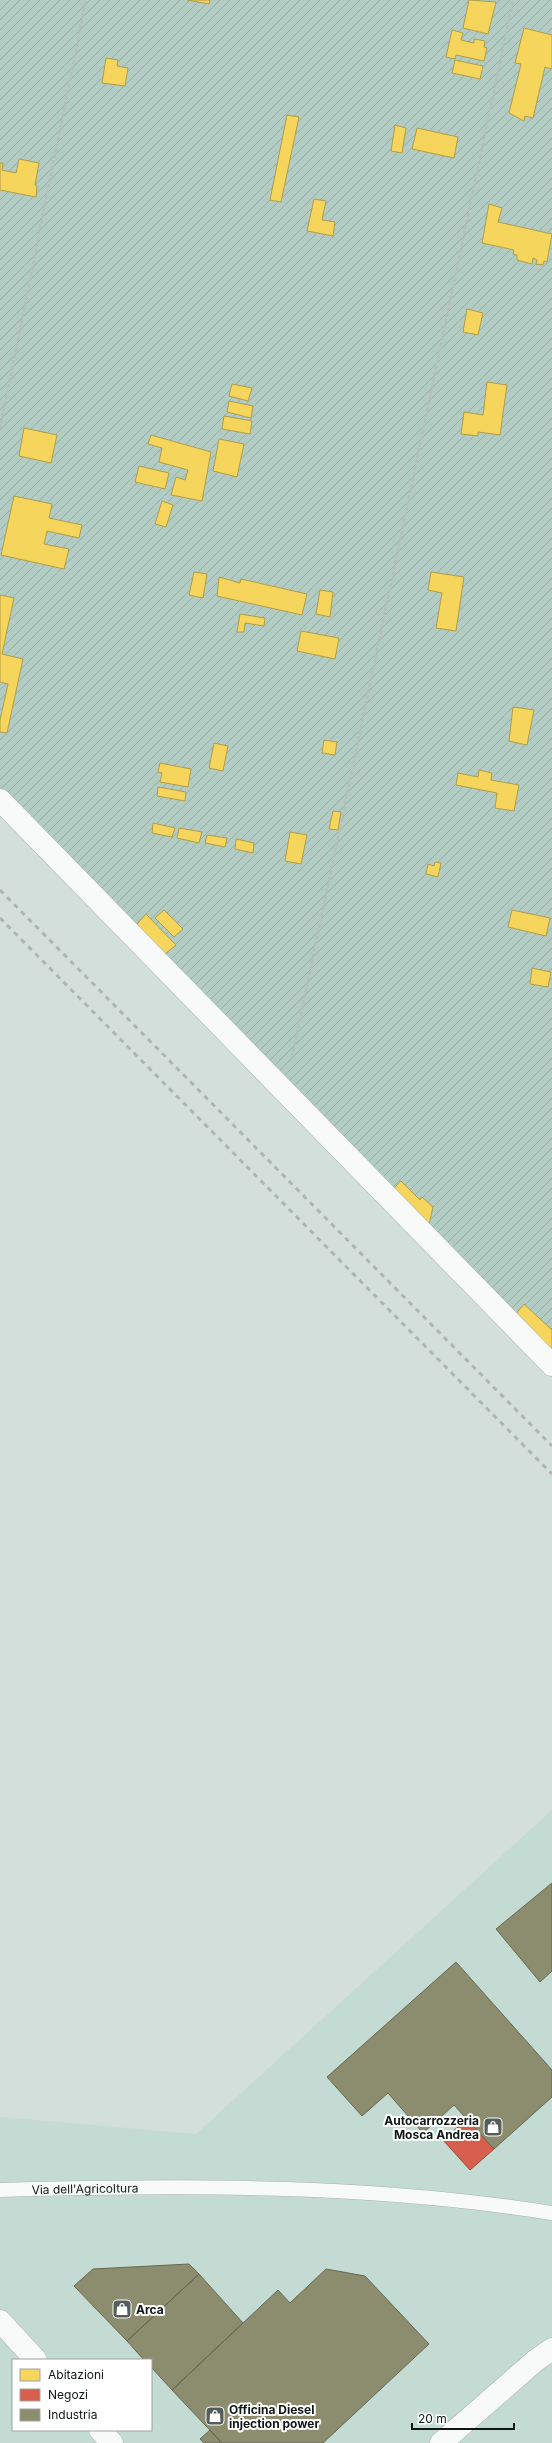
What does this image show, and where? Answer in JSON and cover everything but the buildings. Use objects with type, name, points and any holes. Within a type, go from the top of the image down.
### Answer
[{"type":"street","points":[[0,800],[552,1366]]},
{"type":"street","points":[[0,2321],[35,2359]]},
{"type":"street","points":[[441,2443],[535,2361],[552,2349]]},
{"type":"street","points":[[101,2431],[112,2443]]},
{"type":"lane","name":"Via dell'Agricoltura","points":[[0,2190],[170,2187],[328,2190],[482,2202],[552,2213]]},
{"type":"path","points":[[0,429],[86,0]]},
{"type":"path","points":[[284,1092],[513,0]]},
{"type":"shaded area","points":[[0,0],[552,0],[552,1349],[0,791]]},
{"type":"shaded area","points":[[552,1810],[552,2443],[0,2443],[0,2117],[196,2134]]},
{"type":"railway","points":[[0,890],[552,1446]]},
{"type":"railway","points":[[0,918],[552,1474]]},
{"type":"place","name":"Autocarrozzeria Mosca Andrea","points":[[493,2127]]},
{"type":"place","name":"Arca","points":[[122,2309]]},
{"type":"place","name":"Officina Diesel injection power","points":[[215,2416]]}]
